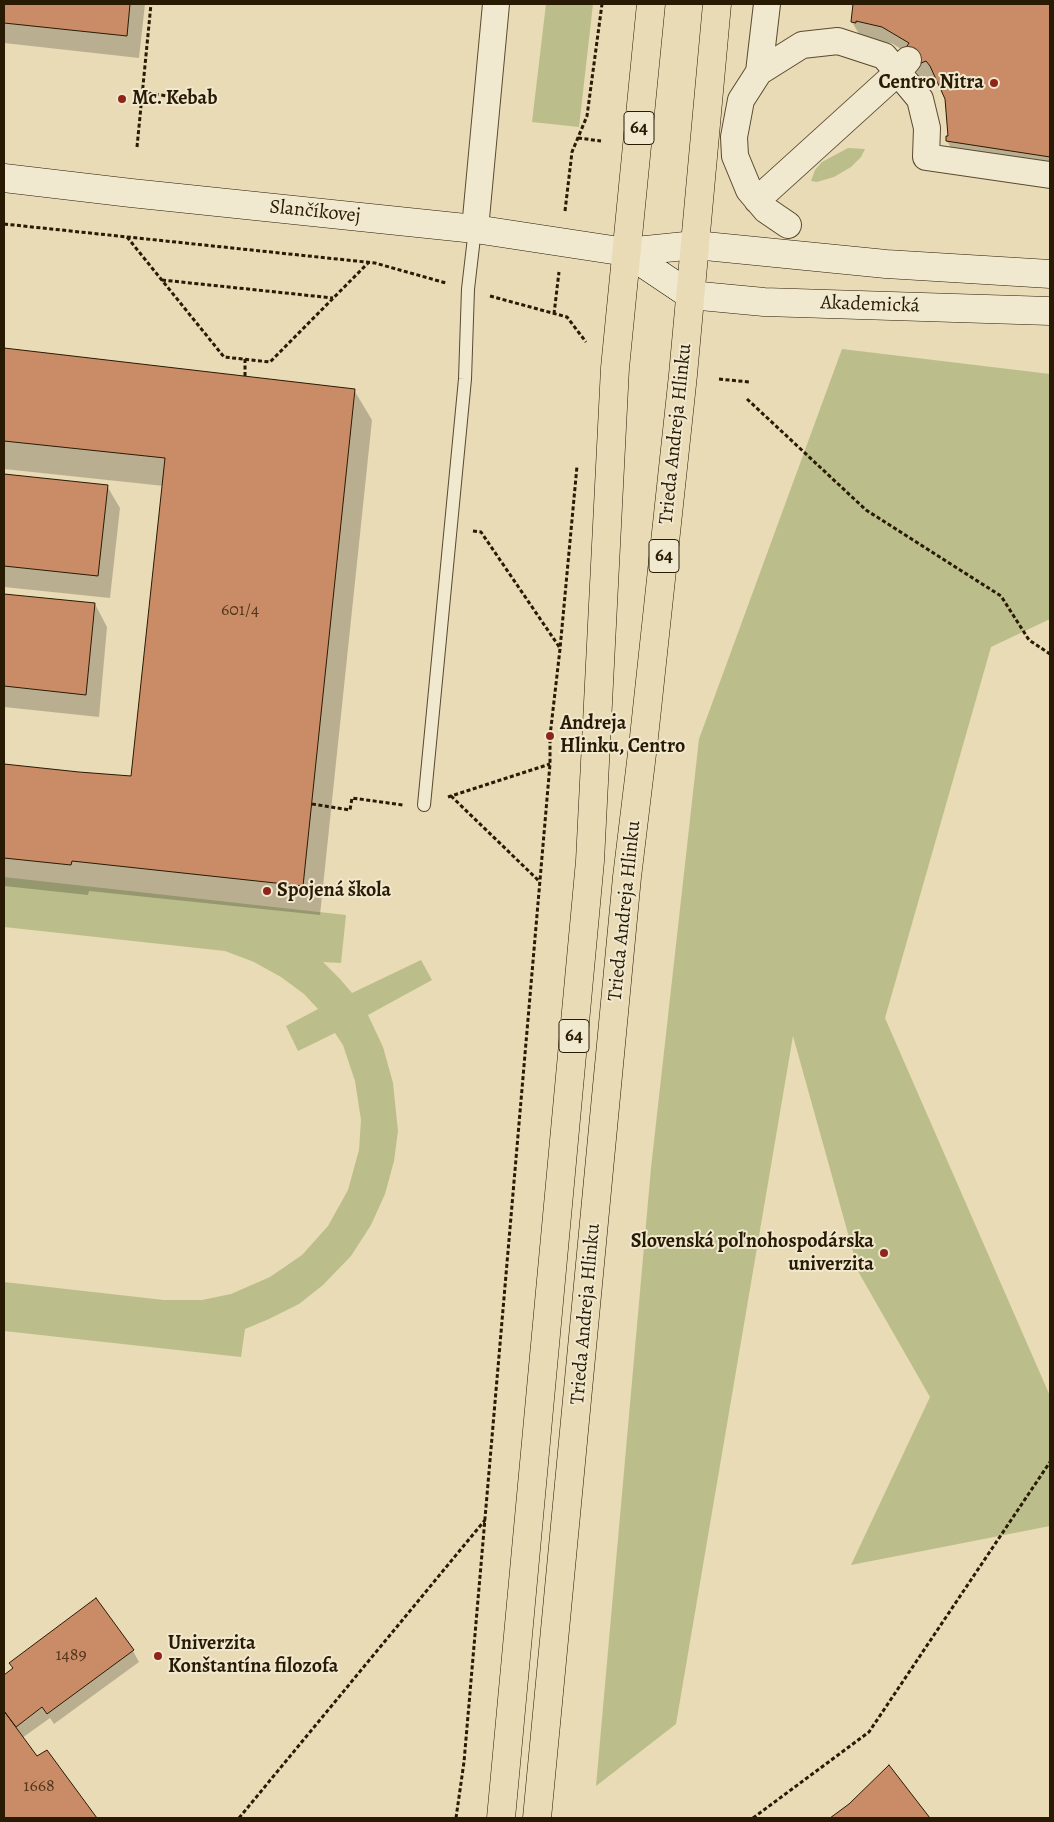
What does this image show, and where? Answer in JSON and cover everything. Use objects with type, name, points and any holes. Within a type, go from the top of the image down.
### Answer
[{"type":"main road","name":"Trieda Andreja Hlinku","points":[[501,1818],[590,861],[615,368],[651,4]]},
{"type":"main road","name":"Trieda Andreja Hlinku","points":[[537,1818],[627,877],[644,737],[718,4]]},
{"type":"street","points":[[475,229],[496,4]]},
{"type":"street","points":[[759,72],[767,4]]},
{"type":"street","points":[[788,225],[766,210],[749,190],[738,168],[734,137],[741,100],[759,72],[802,45],[838,41],[884,56],[902,67],[920,99],[927,128],[926,157],[1050,175]]},
{"type":"street","points":[[757,200],[902,67]]},
{"type":"street","name":"Slančíkovej","points":[[4,178],[475,229],[626,252]]},
{"type":"street","name":"Akademická","points":[[626,252],[695,245],[886,264],[1050,274]]},
{"type":"street","points":[[626,252],[690,295]]},
{"type":"street","name":"Akademická","points":[[690,295],[764,302],[1050,311]]},
{"type":"lane","points":[[424,802],[452,528],[465,379],[468,289],[475,229]]},
{"type":"path","points":[[137,147],[151,4]]},
{"type":"path","points":[[554,314],[572,152],[587,116],[602,4]]},
{"type":"path","points":[[142,92],[199,101]]},
{"type":"path","points":[[578,138],[601,141]]},
{"type":"path","points":[[4,224],[369,262],[567,317],[586,341],[586,349]]},
{"type":"path","points":[[126,237],[224,357],[270,362],[369,262]]},
{"type":"path","points":[[161,280],[334,298]]},
{"type":"path","points":[[245,359],[245,376]]},
{"type":"path","points":[[718,379],[750,382]]},
{"type":"path","points":[[747,399],[866,510],[1001,596],[1029,640],[1050,654]]},
{"type":"path","points":[[456,1818],[464,1762],[550,764],[550,736],[577,463]]},
{"type":"path","points":[[452,528],[481,532],[560,649]]},
{"type":"path","points":[[312,804],[350,810],[352,798],[404,805],[406,796],[424,802],[451,796],[550,764]]},
{"type":"path","points":[[451,796],[540,881]]},
{"type":"path","points":[[752,1818],[869,1732],[1050,1462]]},
{"type":"path","points":[[239,1818],[485,1519]]},
{"type":"green space","points":[[546,4],[593,4],[579,127],[532,122]]},
{"type":"green space","points":[[848,148],[865,149],[861,157],[851,167],[834,177],[817,182],[811,181],[815,170],[822,162]]},
{"type":"green space","points":[[842,349],[1050,374],[1050,619],[991,647],[885,1018],[1050,1396],[1050,1526],[851,1565],[930,1397],[859,1273],[793,1036],[676,1724],[596,1786],[651,1168],[699,739]]},
{"type":"green space","points":[[4,877],[346,915],[341,963],[323,962],[352,993],[421,960],[432,980],[368,1015],[383,1047],[393,1083],[398,1131],[394,1161],[385,1194],[371,1225],[351,1256],[323,1285],[299,1304],[245,1329],[241,1357],[4,1331],[4,1282],[164,1300],[202,1300],[231,1294],[270,1277],[302,1255],[328,1226],[348,1190],[359,1150],[361,1120],[355,1081],[343,1045],[335,1033],[298,1051],[286,1026],[318,1009],[304,994],[281,977],[254,962],[225,951],[4,927]]},
{"type":"building","points":[[4,4],[130,4],[127,36],[4,23]]},
{"type":"building","name":"Centro Nitra","points":[[853,4],[1050,4],[1050,157],[946,141],[946,136],[948,136],[945,99],[930,66],[926,61],[919,64],[905,49],[909,43],[882,27],[856,21],[856,23],[851,22]]},
{"type":"building","points":[[4,348],[355,389],[303,886],[72,861],[71,865],[4,858],[4,764],[131,776],[165,458],[4,441]]},
{"type":"building","points":[[4,474],[108,485],[98,576],[4,566]]},
{"type":"building","points":[[4,594],[95,603],[86,695],[4,686]]},
{"type":"building","points":[[96,1598],[134,1650],[47,1714],[42,1707],[16,1727],[4,1711],[4,1675],[13,1668],[9,1663]]},
{"type":"building","points":[[4,1711],[37,1756],[47,1750],[97,1818],[4,1818]]},
{"type":"building","points":[[889,1765],[930,1818],[830,1818],[849,1804]]},
{"type":"place","name":"Centro Nitra","points":[[994,83]]},
{"type":"place","name":"Mc. Kebab","points":[[122,99]]},
{"type":"place","name":"Andreja Hlinku, Centro","points":[[550,736]]},
{"type":"place","name":"Spojená škola","points":[[267,891]]},
{"type":"place","name":"Slovenská poľnohospodárska univerzita","points":[[884,1253]]},
{"type":"place","name":"Univerzita Konštantína filozofa","points":[[158,1656]]}]
